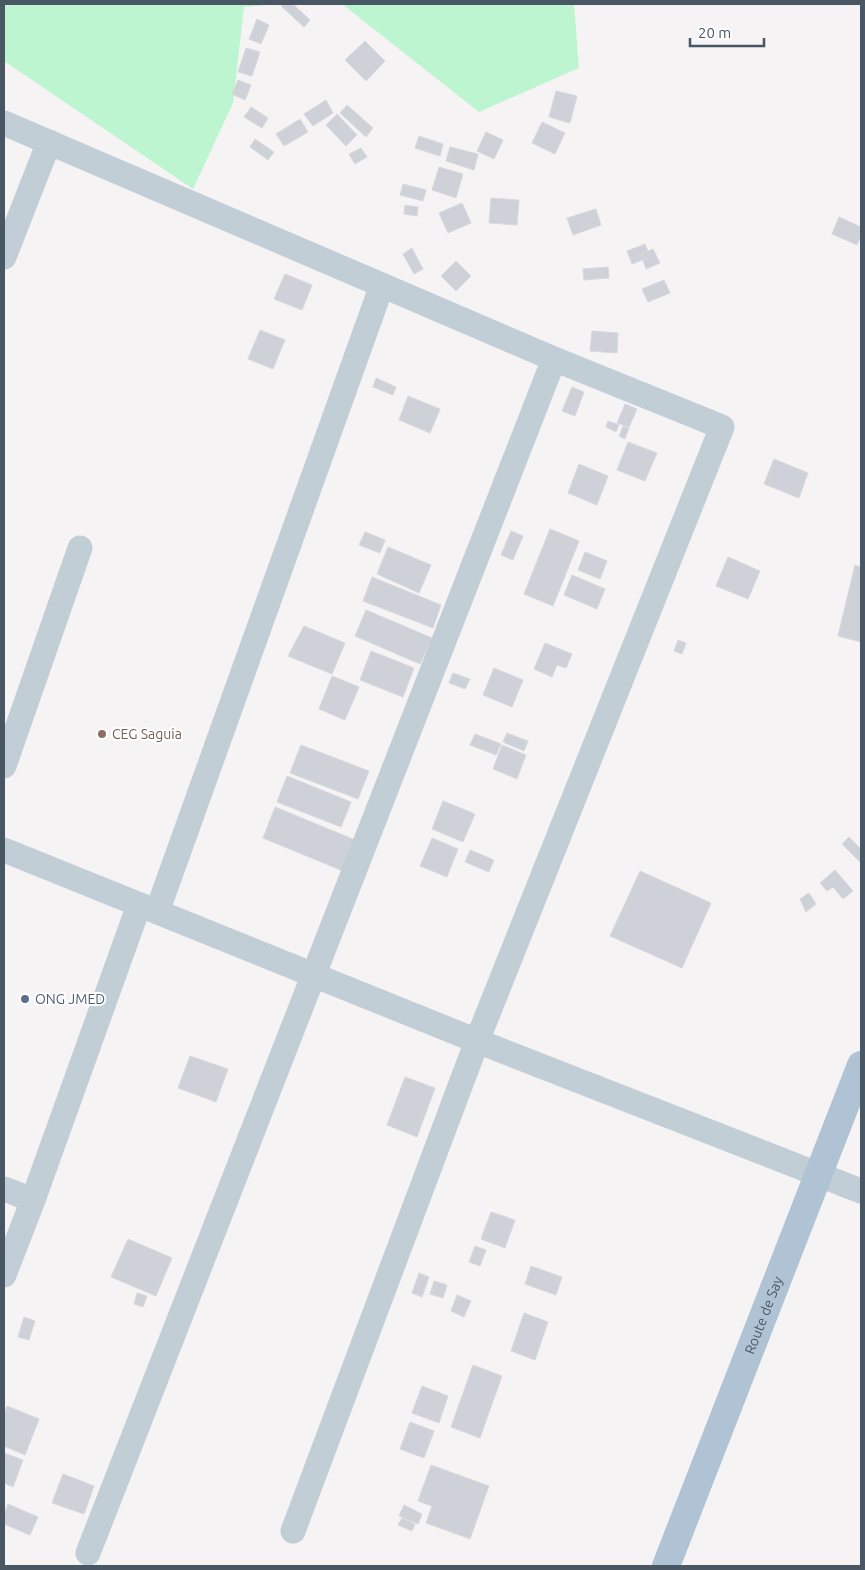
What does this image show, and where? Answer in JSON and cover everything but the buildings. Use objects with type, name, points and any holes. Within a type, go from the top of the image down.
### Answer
[{"type":"main road","name":"Route de Say","points":[[666,1566],[861,1065]]},
{"type":"street","points":[[4,123],[554,359],[722,427],[478,1041],[292,1531]]},
{"type":"street","points":[[4,257],[49,142]]},
{"type":"street","points":[[4,1275],[148,908],[382,285]]},
{"type":"street","points":[[88,1553],[554,359]]},
{"type":"street","points":[[4,766],[80,548]]},
{"type":"street","points":[[4,850],[478,1041],[861,1191]]},
{"type":"street","points":[[4,1189],[33,1200]]},
{"type":"green space","points":[[4,4],[268,4],[244,7],[233,103],[193,189],[4,61]]},
{"type":"green space","points":[[342,4],[574,4],[579,68],[479,112]]},
{"type":"place","name":"CEG Saguia","points":[[102,734]]},
{"type":"place","name":"ONG JMED","points":[[25,999]]}]
